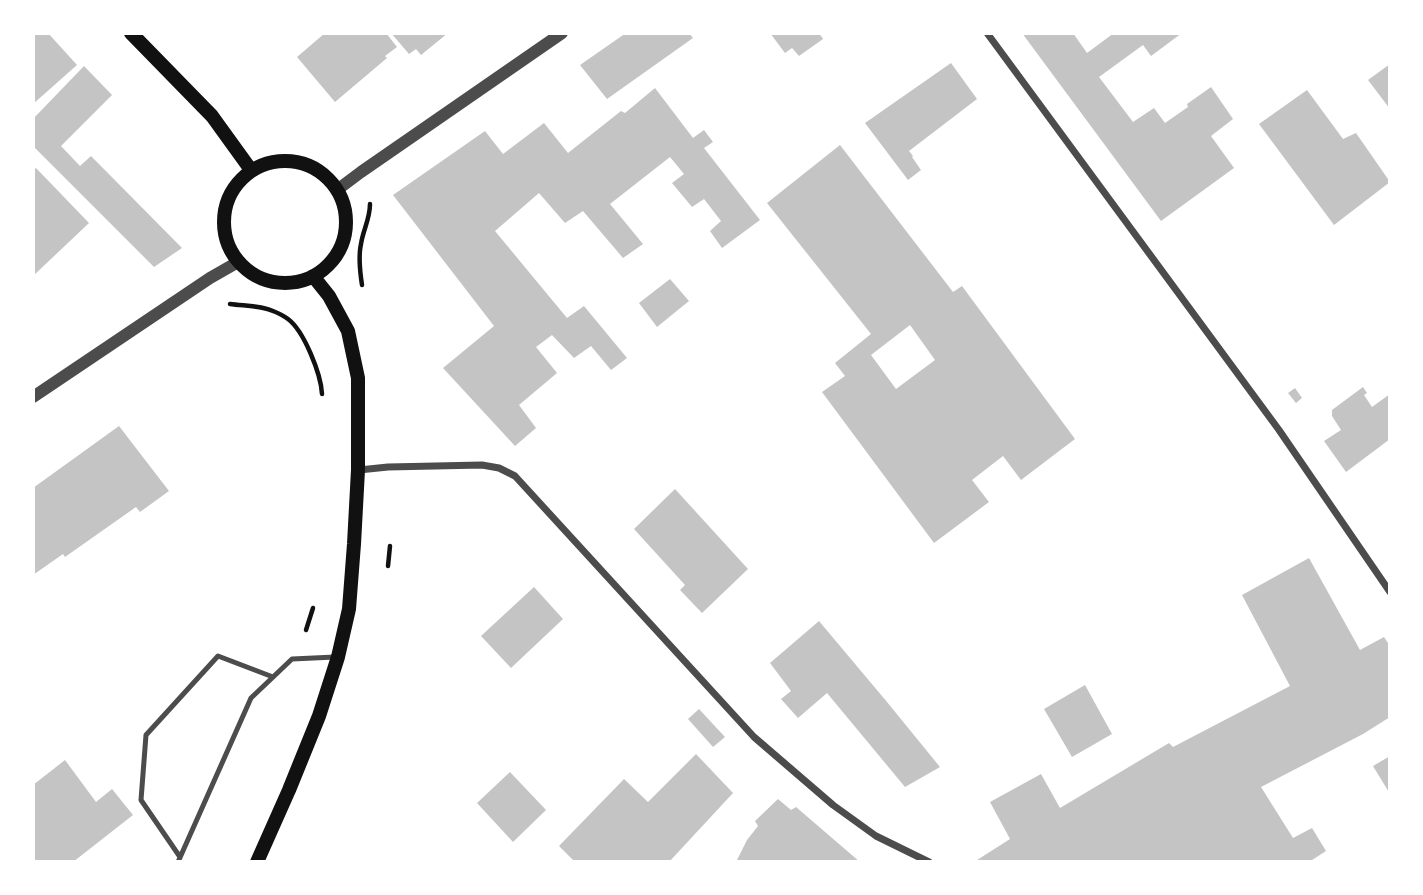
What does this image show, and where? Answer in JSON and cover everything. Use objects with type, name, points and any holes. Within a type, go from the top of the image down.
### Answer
[{"type":"main road","points":[[131,33],[212,116],[251,170]]},
{"type":"main road","points":[[299,162],[314,167],[327,177],[337,190],[344,205],[344,238],[338,253],[327,266],[298,282],[282,283],[265,280],[238,262],[229,247],[225,213],[229,197],[238,182],[251,170],[266,163],[299,162]]},
{"type":"main road","points":[[257,862],[319,716],[338,657],[349,609],[358,470],[358,378],[348,331],[329,296],[313,276]]},
{"type":"street","points":[[337,190],[562,33]]},
{"type":"street","points":[[987,33],[1279,430],[1390,592]]},
{"type":"street","points":[[33,397],[238,262]]},
{"type":"street","points":[[358,470],[482,465],[499,468],[515,476],[754,737],[833,805],[876,836],[929,862]]},
{"type":"lane","points":[[179,859],[141,800],[146,735],[218,656],[273,677]]},
{"type":"lane","points":[[179,859],[251,698],[292,659],[338,657]]},
{"type":"path","points":[[210,278],[230,304],[253,305],[272,310],[290,320],[312,356],[322,388],[323,401]]},
{"type":"path","points":[[292,659],[313,607]]},
{"type":"building","points":[[33,33],[48,33],[77,65],[33,104]]},
{"type":"building","points":[[325,33],[386,33],[397,47],[335,102],[297,57]]},
{"type":"building","points":[[391,33],[448,33],[421,55],[416,49],[409,54]]},
{"type":"building","points":[[626,33],[689,33],[693,38],[607,99],[580,65]]},
{"type":"building","points":[[770,33],[819,33],[823,39],[799,56],[792,48],[785,53]]},
{"type":"building","points":[[1022,33],[1073,33],[1087,53],[1114,33],[1182,33],[1151,56],[1143,45],[1099,77],[1133,122],[1154,108],[1165,123],[1211,87],[1233,119],[1211,136],[1234,168],[1161,221]]},
{"type":"building","points":[[951,63],[977,99],[909,151],[921,170],[908,180],[865,123]]},
{"type":"building","points":[[1390,64],[1390,109],[1368,80]]},
{"type":"building","points":[[84,66],[112,95],[61,146],[80,166],[91,156],[182,248],[154,267],[33,146],[33,119]]},
{"type":"building","points":[[655,88],[693,138],[704,130],[713,142],[704,148],[760,220],[722,248],[710,231],[721,221],[704,199],[692,207],[672,183],[684,174],[670,157],[610,204],[643,244],[623,258],[583,211],[565,223],[539,193],[495,231],[567,318],[584,306],[627,358],[611,370],[591,346],[574,358],[552,335],[536,347],[557,373],[519,405],[536,428],[515,446],[443,368],[494,326],[393,195],[485,131],[503,154],[544,123],[568,153]]},
{"type":"building","points":[[1307,90],[1343,139],[1356,133],[1390,182],[1334,225],[1259,124]]},
{"type":"building","points":[[840,145],[953,292],[962,286],[1075,439],[1021,480],[1003,456],[972,480],[989,502],[934,543],[822,392],[845,376],[835,363],[871,334],[767,203]],"holes":[[[910,325],[935,360],[896,389],[871,355]]]},
{"type":"building","points":[[36,168],[89,223],[33,276],[33,171]]},
{"type":"building","points":[[670,279],[689,301],[657,327],[639,303]]},
{"type":"building","points":[[1363,387],[1367,393],[1364,395],[1372,407],[1390,394],[1390,439],[1346,472],[1324,441],[1341,430],[1332,416],[1332,410]]},
{"type":"building","points":[[1295,388],[1302,398],[1296,403],[1288,393]]},
{"type":"building","points":[[119,426],[169,491],[140,512],[136,507],[65,557],[63,554],[33,575],[33,488]]},
{"type":"building","points":[[675,489],[748,569],[702,613],[680,590],[685,585],[634,529]]},
{"type":"building","points":[[1309,558],[1360,650],[1384,637],[1390,646],[1390,717],[1261,787],[1293,838],[1312,828],[1326,851],[1309,862],[974,862],[1010,839],[990,802],[1041,774],[1060,808],[1169,743],[1173,747],[1290,686],[1242,595]]},
{"type":"building","points":[[534,587],[563,619],[511,668],[481,636]]},
{"type":"building","points":[[819,621],[940,767],[905,787],[827,693],[798,718],[781,699],[791,691],[770,663]]},
{"type":"building","points":[[1085,685],[1112,734],[1072,757],[1044,709]]},
{"type":"building","points":[[699,709],[725,737],[713,747],[688,719]]},
{"type":"building","points":[[696,754],[733,793],[669,862],[575,862],[559,846],[624,779],[648,802]]},
{"type":"building","points":[[1390,756],[1390,794],[1373,766]]},
{"type":"building","points":[[65,760],[96,802],[112,789],[133,815],[73,862],[33,862],[33,785]]},
{"type":"building","points":[[510,772],[546,810],[513,842],[477,803]]},
{"type":"building","points":[[778,799],[791,810],[796,807],[860,862],[736,862],[758,826],[755,821]]}]
